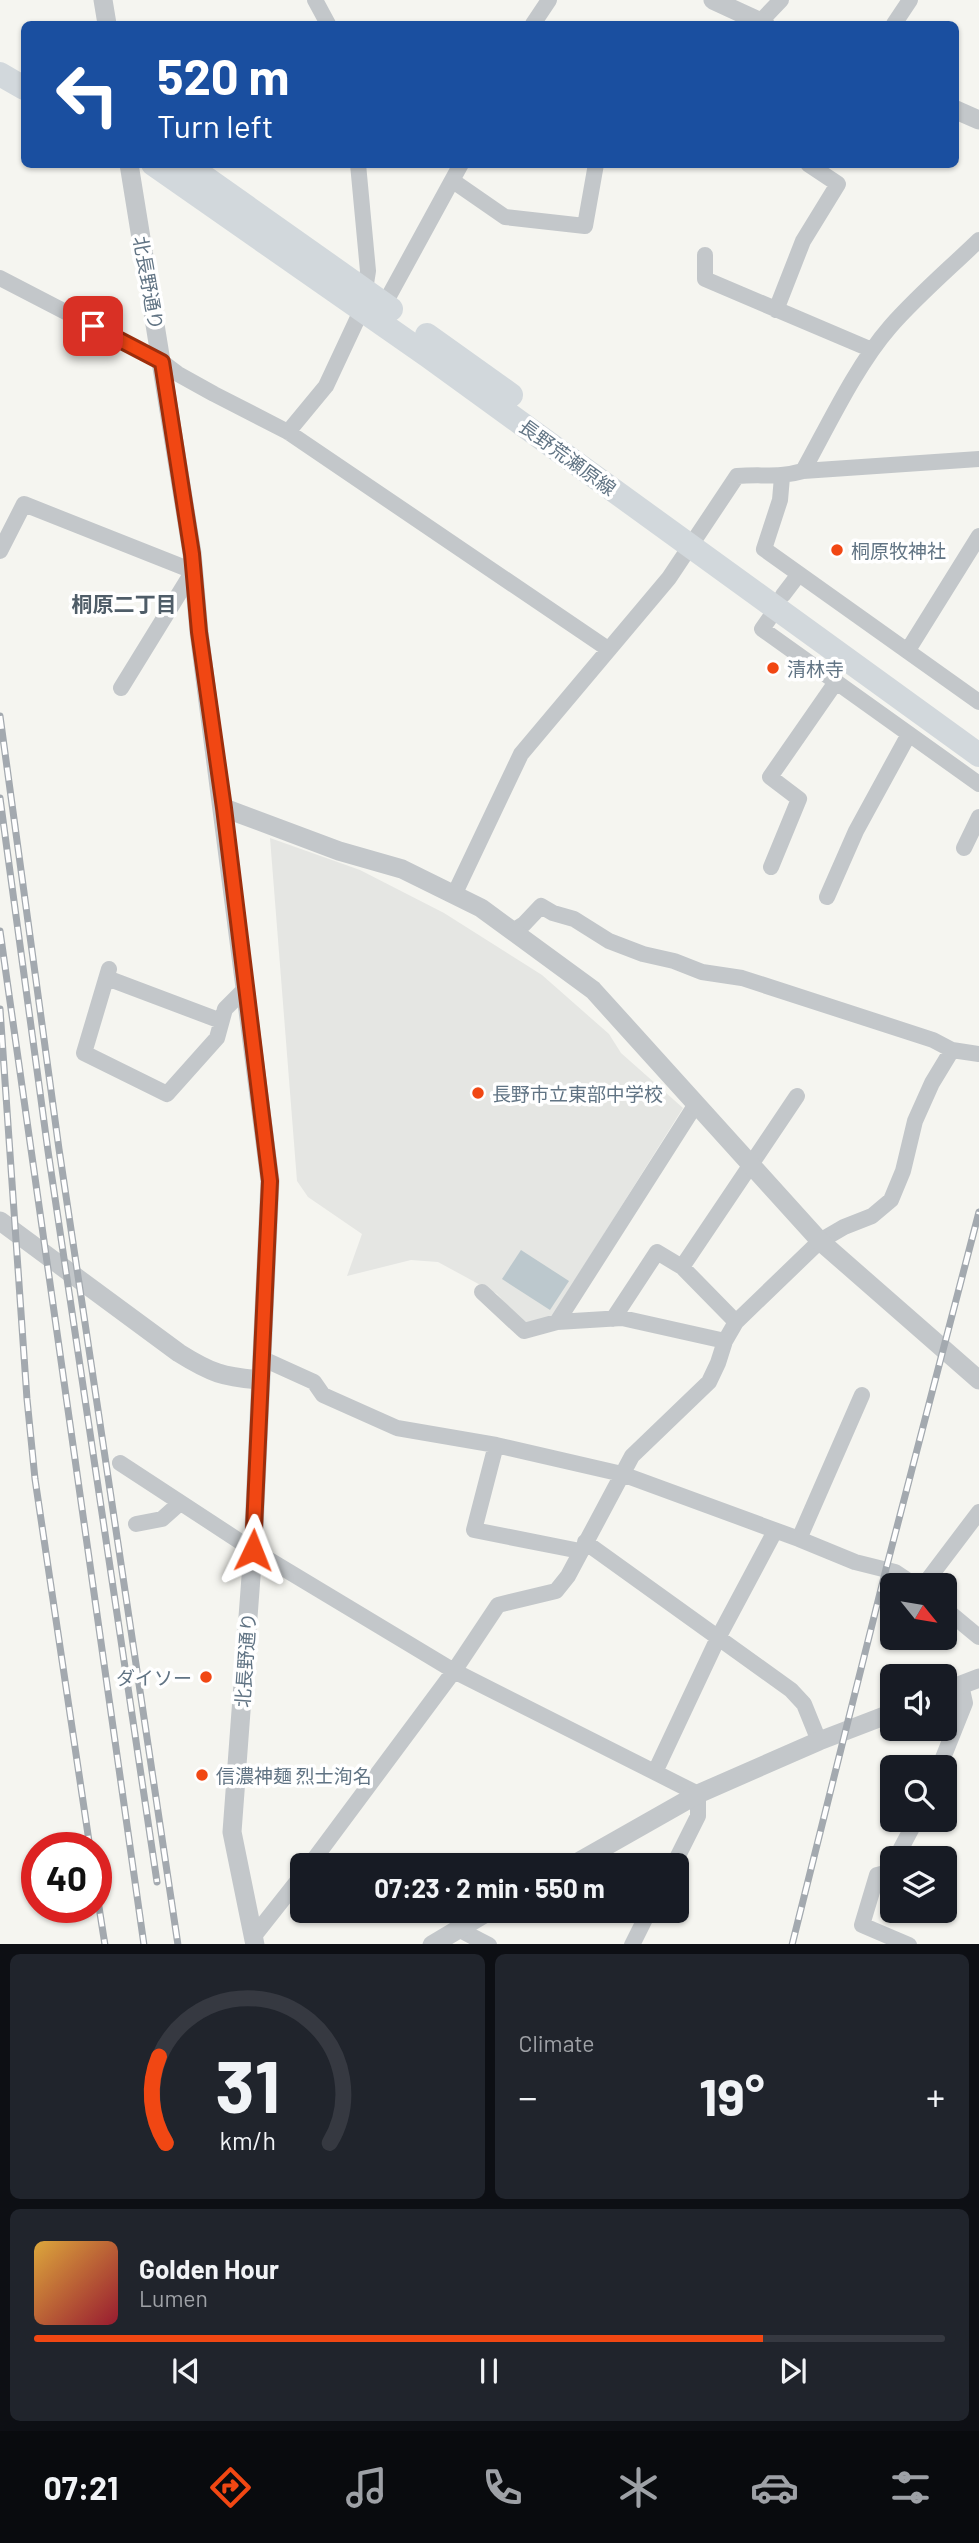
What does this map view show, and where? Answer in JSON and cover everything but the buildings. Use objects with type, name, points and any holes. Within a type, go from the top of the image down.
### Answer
[{"type":"main road","points":[[0,56],[21,67]]},
{"type":"main road","points":[[0,75],[21,86]]},
{"type":"main road","name":"長野荒瀬原線","points":[[159,168],[371,302]]},
{"type":"main road","name":"長野荒瀬原線","points":[[191,168],[693,540],[780,602],[979,735]]},
{"type":"main road","name":"長野荒瀬原線","points":[[780,602],[979,755]]},
{"type":"street","points":[[103,0],[106,21]]},
{"type":"street","points":[[315,0],[326,21]]},
{"type":"street","points":[[535,21],[549,0]]},
{"type":"street","points":[[713,0],[758,21]]},
{"type":"street","points":[[764,21],[781,0]]},
{"type":"street","points":[[896,21],[910,0]]},
{"type":"street","points":[[959,111],[979,120]]},
{"type":"street","name":"北長野通り","points":[[130,168],[193,571],[270,1181],[253,1550],[232,1832],[255,1940]]},
{"type":"street","points":[[358,168],[371,302]]},
{"type":"street","points":[[288,432],[326,386],[371,302],[459,168]]},
{"type":"street","points":[[453,181],[505,217],[584,226],[595,168]]},
{"type":"street","points":[[776,310],[803,241],[838,184],[814,168]]},
{"type":"street","points":[[803,471],[872,350],[907,310],[979,240]]},
{"type":"street","points":[[705,255],[705,279],[872,350]]},
{"type":"street","points":[[0,278],[162,362],[202,387],[288,432],[608,649]]},
{"type":"street","points":[[454,895],[521,754],[656,595],[737,476],[782,477],[803,471],[979,459]]},
{"type":"street","points":[[782,477],[780,500],[764,549],[978,698]]},
{"type":"street","points":[[0,551],[24,504],[193,571],[121,688]]},
{"type":"street","points":[[908,650],[976,547]]},
{"type":"street","points":[[799,574],[762,629],[979,784]]},
{"type":"street","points":[[771,867],[799,799],[770,776],[836,682]]},
{"type":"street","points":[[827,897],[856,831],[909,734]]},
{"type":"street","points":[[224,808],[339,851],[402,869],[481,908],[593,990],[820,1241],[975,1371]]},
{"type":"street","points":[[964,848],[979,817]]},
{"type":"street","points":[[513,931],[524,924],[541,906],[552,913],[574,919],[609,941],[643,954],[674,961],[702,972],[742,978],[804,997],[933,1040],[952,1050],[979,1052]]},
{"type":"street","points":[[221,1021],[108,973],[84,1053],[167,1094],[217,1038],[225,1009],[246,988]]},
{"type":"street","points":[[319,1853],[454,1671],[498,1605],[556,1591],[568,1576],[632,1456],[709,1382],[725,1341],[736,1322],[820,1241],[844,1227],[872,1216],[891,1200],[903,1171],[915,1121],[952,1050]]},
{"type":"street","points":[[682,1267],[797,1096]]},
{"type":"street","points":[[557,1322],[696,1104]]},
{"type":"street","points":[[0,1221],[201,1367],[227,1377],[260,1380]]},
{"type":"street","points":[[613,1319],[657,1252],[682,1267],[736,1322]]},
{"type":"street","points":[[482,1292],[524,1331],[557,1322],[622,1318],[725,1341]]},
{"type":"street","points":[[261,1358],[314,1382],[323,1395],[397,1429],[496,1445],[622,1474],[855,1562],[896,1573]]},
{"type":"street","points":[[799,1539],[862,1395]]},
{"type":"street","points":[[496,1445],[474,1530],[582,1546],[791,1690],[804,1704],[819,1741]]},
{"type":"street","points":[[120,1463],[253,1550],[454,1671],[698,1794]]},
{"type":"street","points":[[136,1524],[162,1519],[180,1503]]},
{"type":"street","points":[[933,1573],[979,1512]]},
{"type":"street","points":[[655,1772],[718,1638],[775,1531]]},
{"type":"street","points":[[957,1619],[979,1637]]},
{"type":"street","points":[[944,1755],[965,1703],[962,1685]]},
{"type":"street","points":[[594,1853],[698,1794],[880,1718]]},
{"type":"street","points":[[680,1853],[698,1816],[698,1794]]},
{"type":"street","points":[[880,1874],[877,1875],[862,1925],[909,1944]]},
{"type":"street","points":[[255,1940],[290,1892]]},
{"type":"street","points":[[432,1944],[468,1923]]},
{"type":"street","points":[[632,1944],[643,1923]]},
{"type":"street","points":[[458,1929],[489,1944]]},
{"type":"shaded area","name":"長野市立東部中学校","points":[[270,838],[360,870],[444,913],[542,975],[609,1034],[621,1053],[683,1108],[548,1323],[524,1324],[497,1294],[438,1262],[411,1260],[347,1276],[362,1234],[308,1197],[297,1181]]},
{"type":"shaded area","points":[[521,1250],[569,1281],[550,1310],[502,1279]]},
{"type":"railway","points":[[0,716],[59,1149],[178,1944]]},
{"type":"railway","points":[[0,798],[48,1151],[157,1882]]},
{"type":"railway","points":[[0,931],[144,1944]]},
{"type":"railway","points":[[0,1009],[35,1479],[88,1832]]},
{"type":"railway","points":[[792,1944],[979,1212]]},
{"type":"railway","points":[[102,1923],[105,1944]]},
{"type":"place","name":"桐原牧神社","points":[[837,550]]},
{"type":"place","name":"清林寺","points":[[773,668]]},
{"type":"place","name":"長野市立東部中学校","points":[[478,1093]]},
{"type":"place","name":"ダイソー","points":[[206,1677]]},
{"type":"place","name":"信濃神麺 烈士洵名","points":[[202,1775]]},
{"type":"district","name":"桐原二丁目","points":[[124,603]]},
{"type":"route","points":[[93,326],[162,362],[192,554],[199,632],[224,808],[270,1181],[253,1550]]}]
